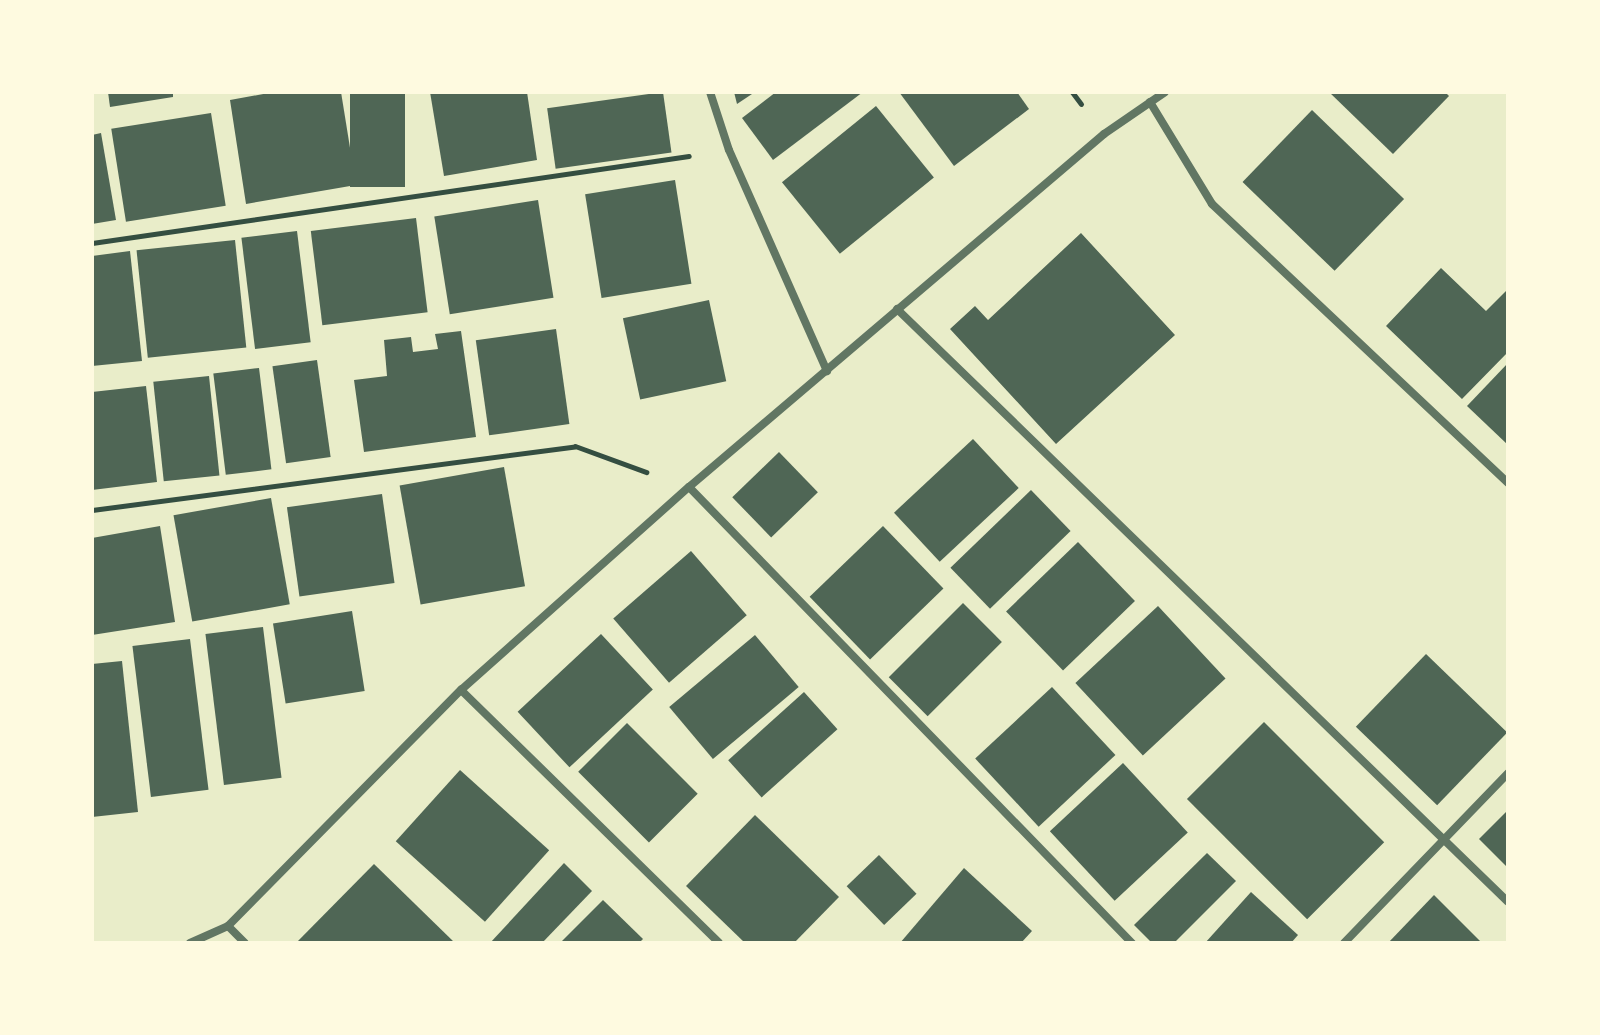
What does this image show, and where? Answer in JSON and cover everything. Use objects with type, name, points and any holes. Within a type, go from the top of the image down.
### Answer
[{"type":"street","points":[[710,92],[729,150],[827,371]]},
{"type":"street","points":[[190,943],[228,926],[461,690],[689,487],[1104,134],[1165,92]]},
{"type":"street","points":[[1150,102],[1212,204],[1508,483]]},
{"type":"street","points":[[897,309],[1508,902]]},
{"type":"street","points":[[689,487],[1132,943]]},
{"type":"street","points":[[461,690],[719,943]]},
{"type":"street","points":[[1344,943],[1508,773]]},
{"type":"street","points":[[228,926],[245,943]]},
{"type":"path","points":[[92,243],[729,150]]},
{"type":"path","points":[[92,510],[575,446],[689,487]]},
{"type":"building","points":[[108,92],[173,92],[173,97],[110,107]]},
{"type":"building","points":[[274,92],[341,92],[356,185],[246,204],[230,100]]},
{"type":"building","points":[[350,92],[405,92],[405,187],[350,187]]},
{"type":"building","points":[[430,92],[527,92],[537,160],[444,176]]},
{"type":"building","points":[[663,92],[671,152],[556,169],[547,108]]},
{"type":"building","points":[[734,92],[755,92],[737,104]]},
{"type":"building","points":[[776,92],[863,92],[773,160],[742,118]]},
{"type":"building","points":[[899,92],[1017,92],[1029,109],[954,166]]},
{"type":"building","points":[[1329,92],[1445,92],[1449,96],[1393,154]]},
{"type":"building","points":[[876,106],[934,177],[840,254],[782,182]]},
{"type":"building","points":[[1312,110],[1404,199],[1335,271],[1243,182]]},
{"type":"building","points":[[211,113],[226,206],[126,222],[111,129]]},
{"type":"building","points":[[101,133],[116,220],[92,224],[92,135]]},
{"type":"building","points":[[675,180],[691,284],[602,298],[585,194]]},
{"type":"building","points":[[538,200],[553,298],[450,314],[434,216]]},
{"type":"building","points":[[416,218],[428,312],[322,325],[311,231]]},
{"type":"building","points":[[297,231],[311,342],[255,349],[241,238]]},
{"type":"building","points":[[1081,233],[1175,335],[1056,444],[950,329],[975,306],[988,320]]},
{"type":"building","points":[[235,240],[246,347],[148,358],[137,250]]},
{"type":"building","points":[[130,251],[142,361],[92,366],[92,256]]},
{"type":"building","points":[[1441,268],[1486,311],[1508,289],[1508,352],[1462,399],[1386,326]]},
{"type":"building","points":[[709,300],[726,381],[640,399],[623,318]]},
{"type":"building","points":[[556,329],[569,424],[489,435],[476,340]]},
{"type":"building","points":[[461,331],[476,437],[364,452],[354,380],[387,376],[384,340],[411,337],[413,352],[438,349],[435,334]]},
{"type":"building","points":[[317,360],[331,457],[286,463],[272,366]]},
{"type":"building","points":[[1508,363],[1508,445],[1467,406]]},
{"type":"building","points":[[259,368],[271,469],[226,475],[213,374]]},
{"type":"building","points":[[209,376],[219,475],[164,481],[153,382]]},
{"type":"building","points":[[146,386],[157,482],[92,490],[92,392]]},
{"type":"building","points":[[973,439],[1019,488],[940,562],[894,513]]},
{"type":"building","points":[[779,452],[818,492],[771,537],[732,497]]},
{"type":"building","points":[[504,467],[525,586],[421,605],[400,485]]},
{"type":"building","points":[[1031,490],[1071,531],[990,609],[950,568]]},
{"type":"building","points":[[382,494],[395,583],[299,596],[287,507]]},
{"type":"building","points":[[271,498],[290,604],[192,622],[174,515]]},
{"type":"building","points":[[160,526],[175,622],[92,635],[92,538]]},
{"type":"building","points":[[883,526],[943,589],[870,659],[810,597]]},
{"type":"building","points":[[1078,542],[1135,601],[1063,670],[1006,611]]},
{"type":"building","points":[[691,551],[747,615],[669,683],[613,619]]},
{"type":"building","points":[[963,603],[1002,642],[928,716],[889,677]]},
{"type":"building","points":[[1158,606],[1226,678],[1143,755],[1075,683]]},
{"type":"building","points":[[352,611],[365,691],[286,704],[273,624]]},
{"type":"building","points":[[263,627],[282,778],[224,785],[205,634]]},
{"type":"building","points":[[601,634],[653,690],[569,767],[518,712]]},
{"type":"building","points":[[755,635],[799,687],[713,759],[669,707]]},
{"type":"building","points":[[190,639],[209,790],[151,797],[132,646]]},
{"type":"building","points":[[1426,654],[1507,732],[1437,805],[1356,727]]},
{"type":"building","points":[[122,661],[138,812],[92,817],[92,664]]},
{"type":"building","points":[[1052,687],[1115,755],[1039,827],[975,759]]},
{"type":"building","points":[[804,692],[837,729],[762,797],[728,760]]},
{"type":"building","points":[[1264,722],[1384,842],[1307,919],[1187,799]]},
{"type":"building","points":[[627,723],[698,794],[649,843],[578,772]]},
{"type":"building","points":[[1123,763],[1188,832],[1115,901],[1050,831]]},
{"type":"building","points":[[460,770],[549,850],[485,922],[396,841]]},
{"type":"building","points":[[1508,810],[1508,868],[1479,839]]},
{"type":"building","points":[[755,815],[839,897],[794,943],[745,943],[686,886]]},
{"type":"building","points":[[1207,853],[1236,881],[1174,943],[1152,943],[1134,925]]},
{"type":"building","points":[[879,855],[917,894],[884,925],[847,886]]},
{"type":"building","points":[[564,863],[592,891],[542,943],[490,943]]},
{"type":"building","points":[[374,864],[455,943],[296,943]]},
{"type":"building","points":[[964,868],[1032,931],[1021,943],[900,943]]},
{"type":"building","points":[[1251,892],[1298,935],[1291,943],[1205,943]]},
{"type":"building","points":[[1434,895],[1482,943],[1388,943]]},
{"type":"building","points":[[603,900],[643,939],[639,943],[560,943]]}]
